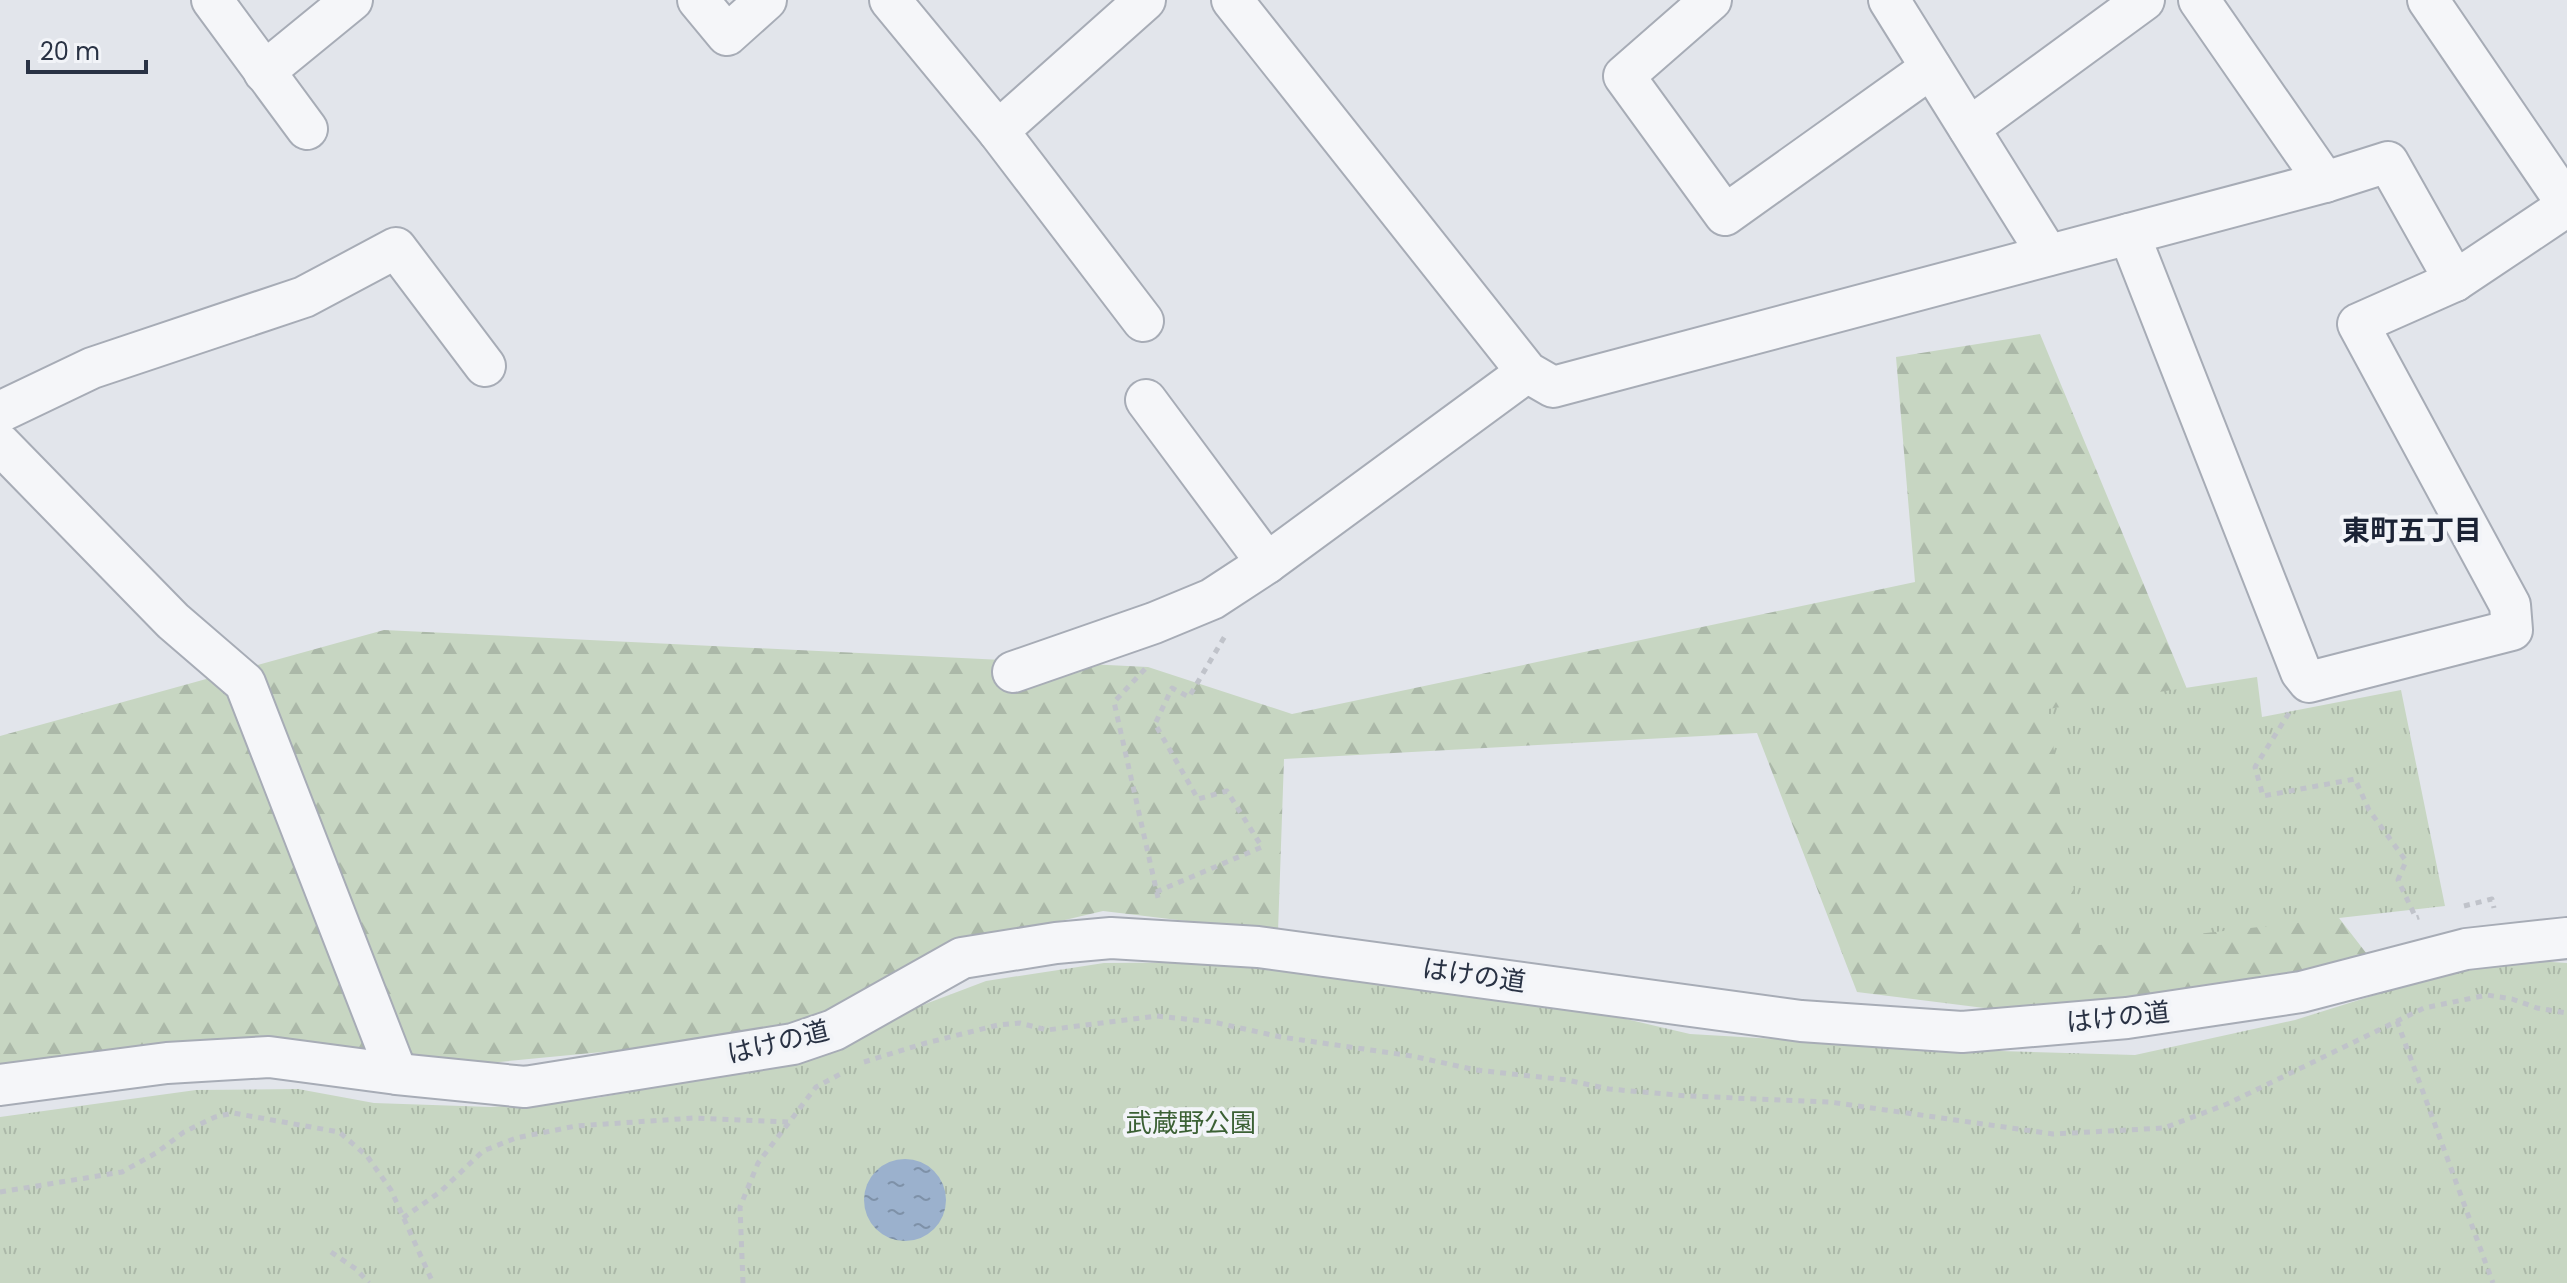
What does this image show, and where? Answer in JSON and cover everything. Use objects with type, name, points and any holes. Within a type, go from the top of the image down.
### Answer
[{"type":"street","points":[[212,0],[307,129]]},
{"type":"street","points":[[264,72],[352,0]]},
{"type":"street","points":[[698,0],[727,35],[766,0]]},
{"type":"street","points":[[890,0],[998,131],[1143,321]]},
{"type":"street","points":[[998,131],[1145,0]]},
{"type":"street","points":[[1232,0],[1527,372],[1553,387],[2325,182],[2388,162],[2455,281]]},
{"type":"street","points":[[1711,0],[1624,76],[1725,215],[1931,68]]},
{"type":"street","points":[[1889,0],[2048,255]]},
{"type":"street","points":[[1969,128],[2144,0]]},
{"type":"street","points":[[2199,0],[2325,182]]},
{"type":"street","points":[[2129,234],[2301,672],[2309,682],[2512,630],[2510,605],[2358,324],[2455,281],[2567,205],[2428,0]]},
{"type":"street","points":[[0,412],[92,368],[304,297],[396,248],[485,366]]},
{"type":"street","points":[[1013,672],[1154,623],[1212,599],[1267,563],[1527,372]]},
{"type":"street","points":[[1146,400],[1267,563]]},
{"type":"street","points":[[0,444],[173,621],[245,683],[397,1074]]},
{"type":"street","name":"はけの道","points":[[0,1085],[167,1063],[269,1057],[525,1087],[793,1044],[834,1030],[962,958],[1111,938],[1273,949],[1801,1021],[1962,1032],[2127,1018],[2301,992],[2466,949],[2567,938]]},
{"type":"path","points":[[1156,892],[1262,847],[1227,791],[1198,799],[1155,724],[1172,688],[1189,697],[1243,607],[1230,588]]},
{"type":"path","points":[[1147,667],[1114,702],[1169,942]]},
{"type":"path","points":[[2309,682],[2315,707],[2290,711],[2255,767],[2263,796],[2355,779],[2369,810],[2406,861],[2398,880],[2416,918],[2431,914]]},
{"type":"path","points":[[2462,907],[2492,899],[2503,944]]},
{"type":"path","points":[[862,1063],[998,1025],[1020,1023],[1047,1030],[1157,1016],[1213,1022],[1281,1037],[1412,1056],[1476,1070],[1567,1080],[1609,1089],[1830,1102],[2053,1134],[2164,1128],[2227,1104],[2424,1008],[2453,1000],[2487,995],[2567,1013]]},
{"type":"path","points":[[2397,1021],[2493,1283]]},
{"type":"path","points":[[743,1283],[740,1207],[758,1163],[816,1087],[850,1068]]},
{"type":"path","points":[[0,1192],[122,1172],[156,1153],[184,1132],[215,1117],[233,1113],[339,1132],[375,1166],[391,1190],[433,1283]]},
{"type":"path","points":[[403,1218],[440,1192],[483,1151],[516,1138],[576,1126],[694,1118],[789,1122]]},
{"type":"path","points":[[331,1252],[356,1269],[369,1283]]},
{"type":"green space","points":[[2040,334],[2216,759],[2370,958],[2121,1025],[1857,992],[1757,733],[1284,759],[1278,932],[1103,911],[950,947],[791,1034],[446,1067],[0,1074],[0,736],[384,630],[1148,667],[1292,714],[1915,582],[1896,357]]},
{"type":"green space","points":[[2257,677],[2262,717],[2401,690],[2445,906],[2082,947],[2048,709]]},
{"type":"green space","name":"武蔵野公園","points":[[2493,958],[2567,963],[2567,1283],[0,1283],[0,1117],[196,1090],[298,1089],[374,1103],[491,1107],[597,1098],[802,1059],[891,1017],[986,981],[1104,963],[1252,962],[1562,1004],[1690,1034],[1966,1050],[2135,1055],[2295,1020]]},
{"type":"water","points":[[905,1159],[921,1162],[934,1171],[943,1184],[946,1200],[943,1216],[934,1229],[921,1238],[905,1241],[889,1238],[876,1229],[867,1216],[864,1200],[867,1184],[876,1171],[889,1162]]},
{"type":"district","name":"東町五丁目","points":[[2412,530]]}]
